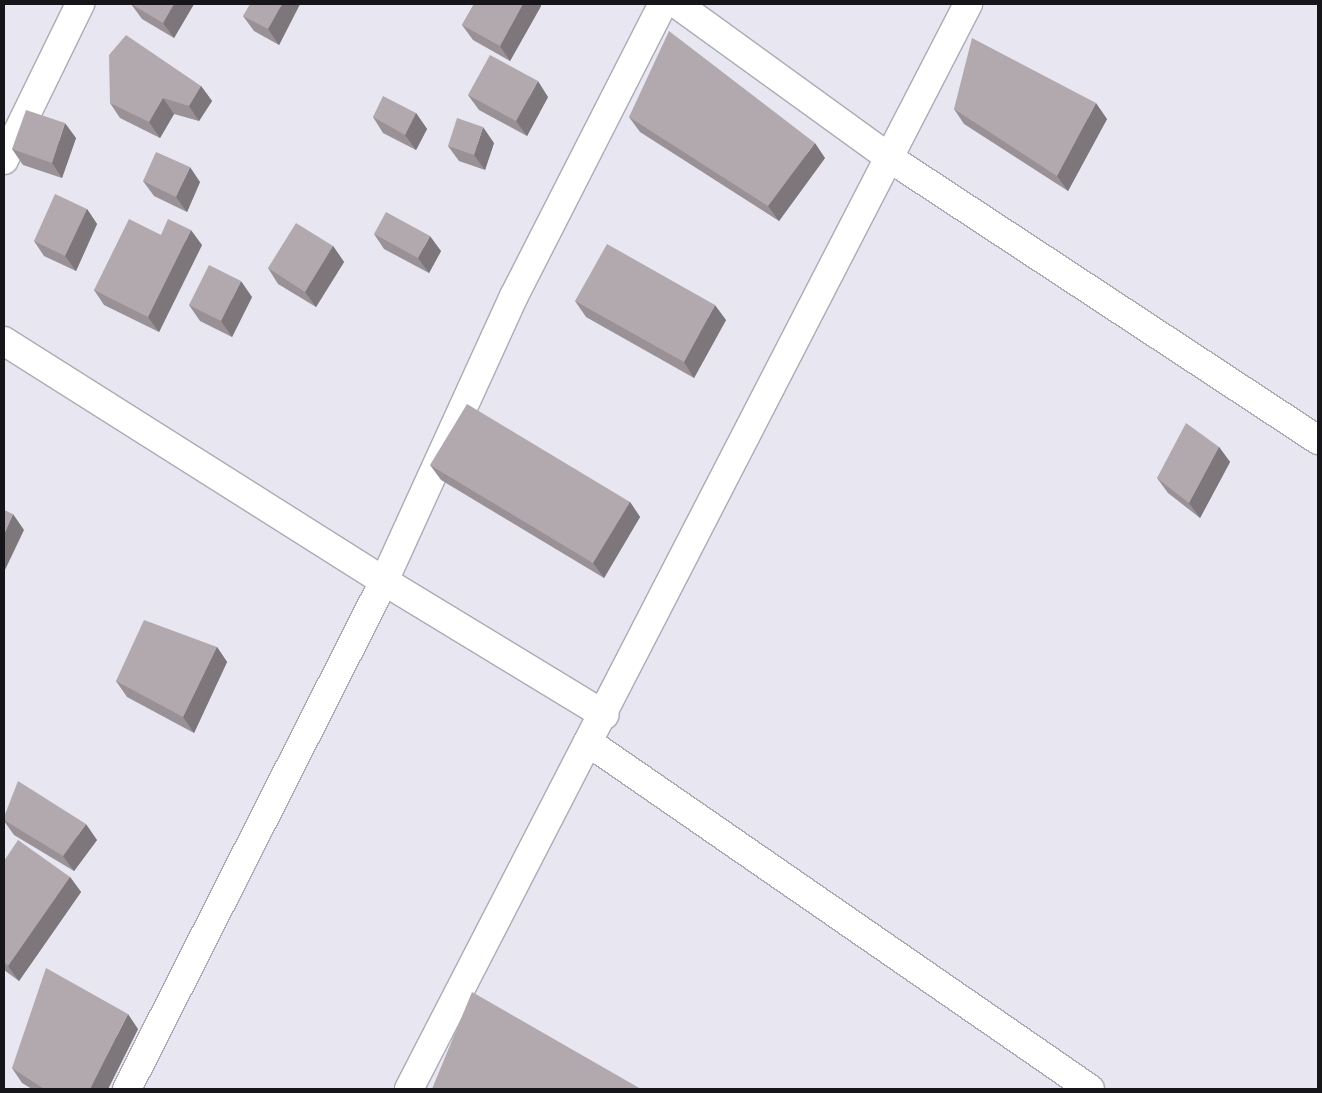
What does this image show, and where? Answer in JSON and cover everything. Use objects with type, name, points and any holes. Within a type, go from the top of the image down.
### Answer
[{"type":"street","points":[[4,160],[80,4]]},
{"type":"street","points":[[127,1089],[384,581],[514,296],[663,4]]},
{"type":"street","points":[[677,4],[888,156],[1318,440]]},
{"type":"street","points":[[408,1089],[588,742],[604,715],[888,156],[968,4]]},
{"type":"street","points":[[4,341],[384,581],[604,715]]},
{"type":"street","points":[[588,742],[1090,1089]]},
{"type":"building","points":[[131,4],[174,4],[163,23]]},
{"type":"building","points":[[250,4],[282,4],[268,29],[243,16]]},
{"type":"building","points":[[474,4],[523,4],[500,46],[462,25]]},
{"type":"building","points":[[669,31],[815,143],[768,206],[629,117]]},
{"type":"building","points":[[126,35],[201,86],[189,106],[163,98],[149,122],[110,103],[109,55]]},
{"type":"building","points":[[972,38],[1096,103],[1057,176],[954,109]]},
{"type":"building","points":[[490,55],[538,81],[516,121],[468,95]]},
{"type":"building","points":[[383,96],[416,113],[405,135],[373,117]]},
{"type":"building","points":[[26,110],[65,123],[52,163],[12,149]]},
{"type":"building","points":[[457,118],[483,127],[474,155],[448,146]]},
{"type":"building","points":[[156,152],[190,167],[176,197],[143,181]]},
{"type":"building","points":[[55,194],[87,209],[65,256],[34,241]]},
{"type":"building","points":[[386,212],[430,236],[418,258],[374,234]]},
{"type":"building","points":[[129,219],[161,235],[168,219],[191,230],[148,317],[94,290]]},
{"type":"building","points":[[296,223],[333,246],[305,292],[268,268]]},
{"type":"building","points":[[607,244],[715,305],[684,362],[575,301]]},
{"type":"building","points":[[209,265],[241,281],[221,321],[189,305]]},
{"type":"building","points":[[467,404],[630,502],[593,563],[430,465]]},
{"type":"building","points":[[1186,423],[1219,447],[1189,503],[1157,478]]},
{"type":"building","points":[[4,510],[13,514],[4,534]]},
{"type":"building","points":[[144,620],[217,647],[183,717],[116,681]]},
{"type":"building","points":[[18,781],[86,824],[63,856],[4,820]]},
{"type":"building","points":[[18,840],[70,877],[8,966],[4,962],[4,861]]},
{"type":"building","points":[[46,968],[128,1014],[90,1089],[44,1089],[12,1068]]},
{"type":"building","points":[[472,992],[641,1089],[432,1089]]}]
